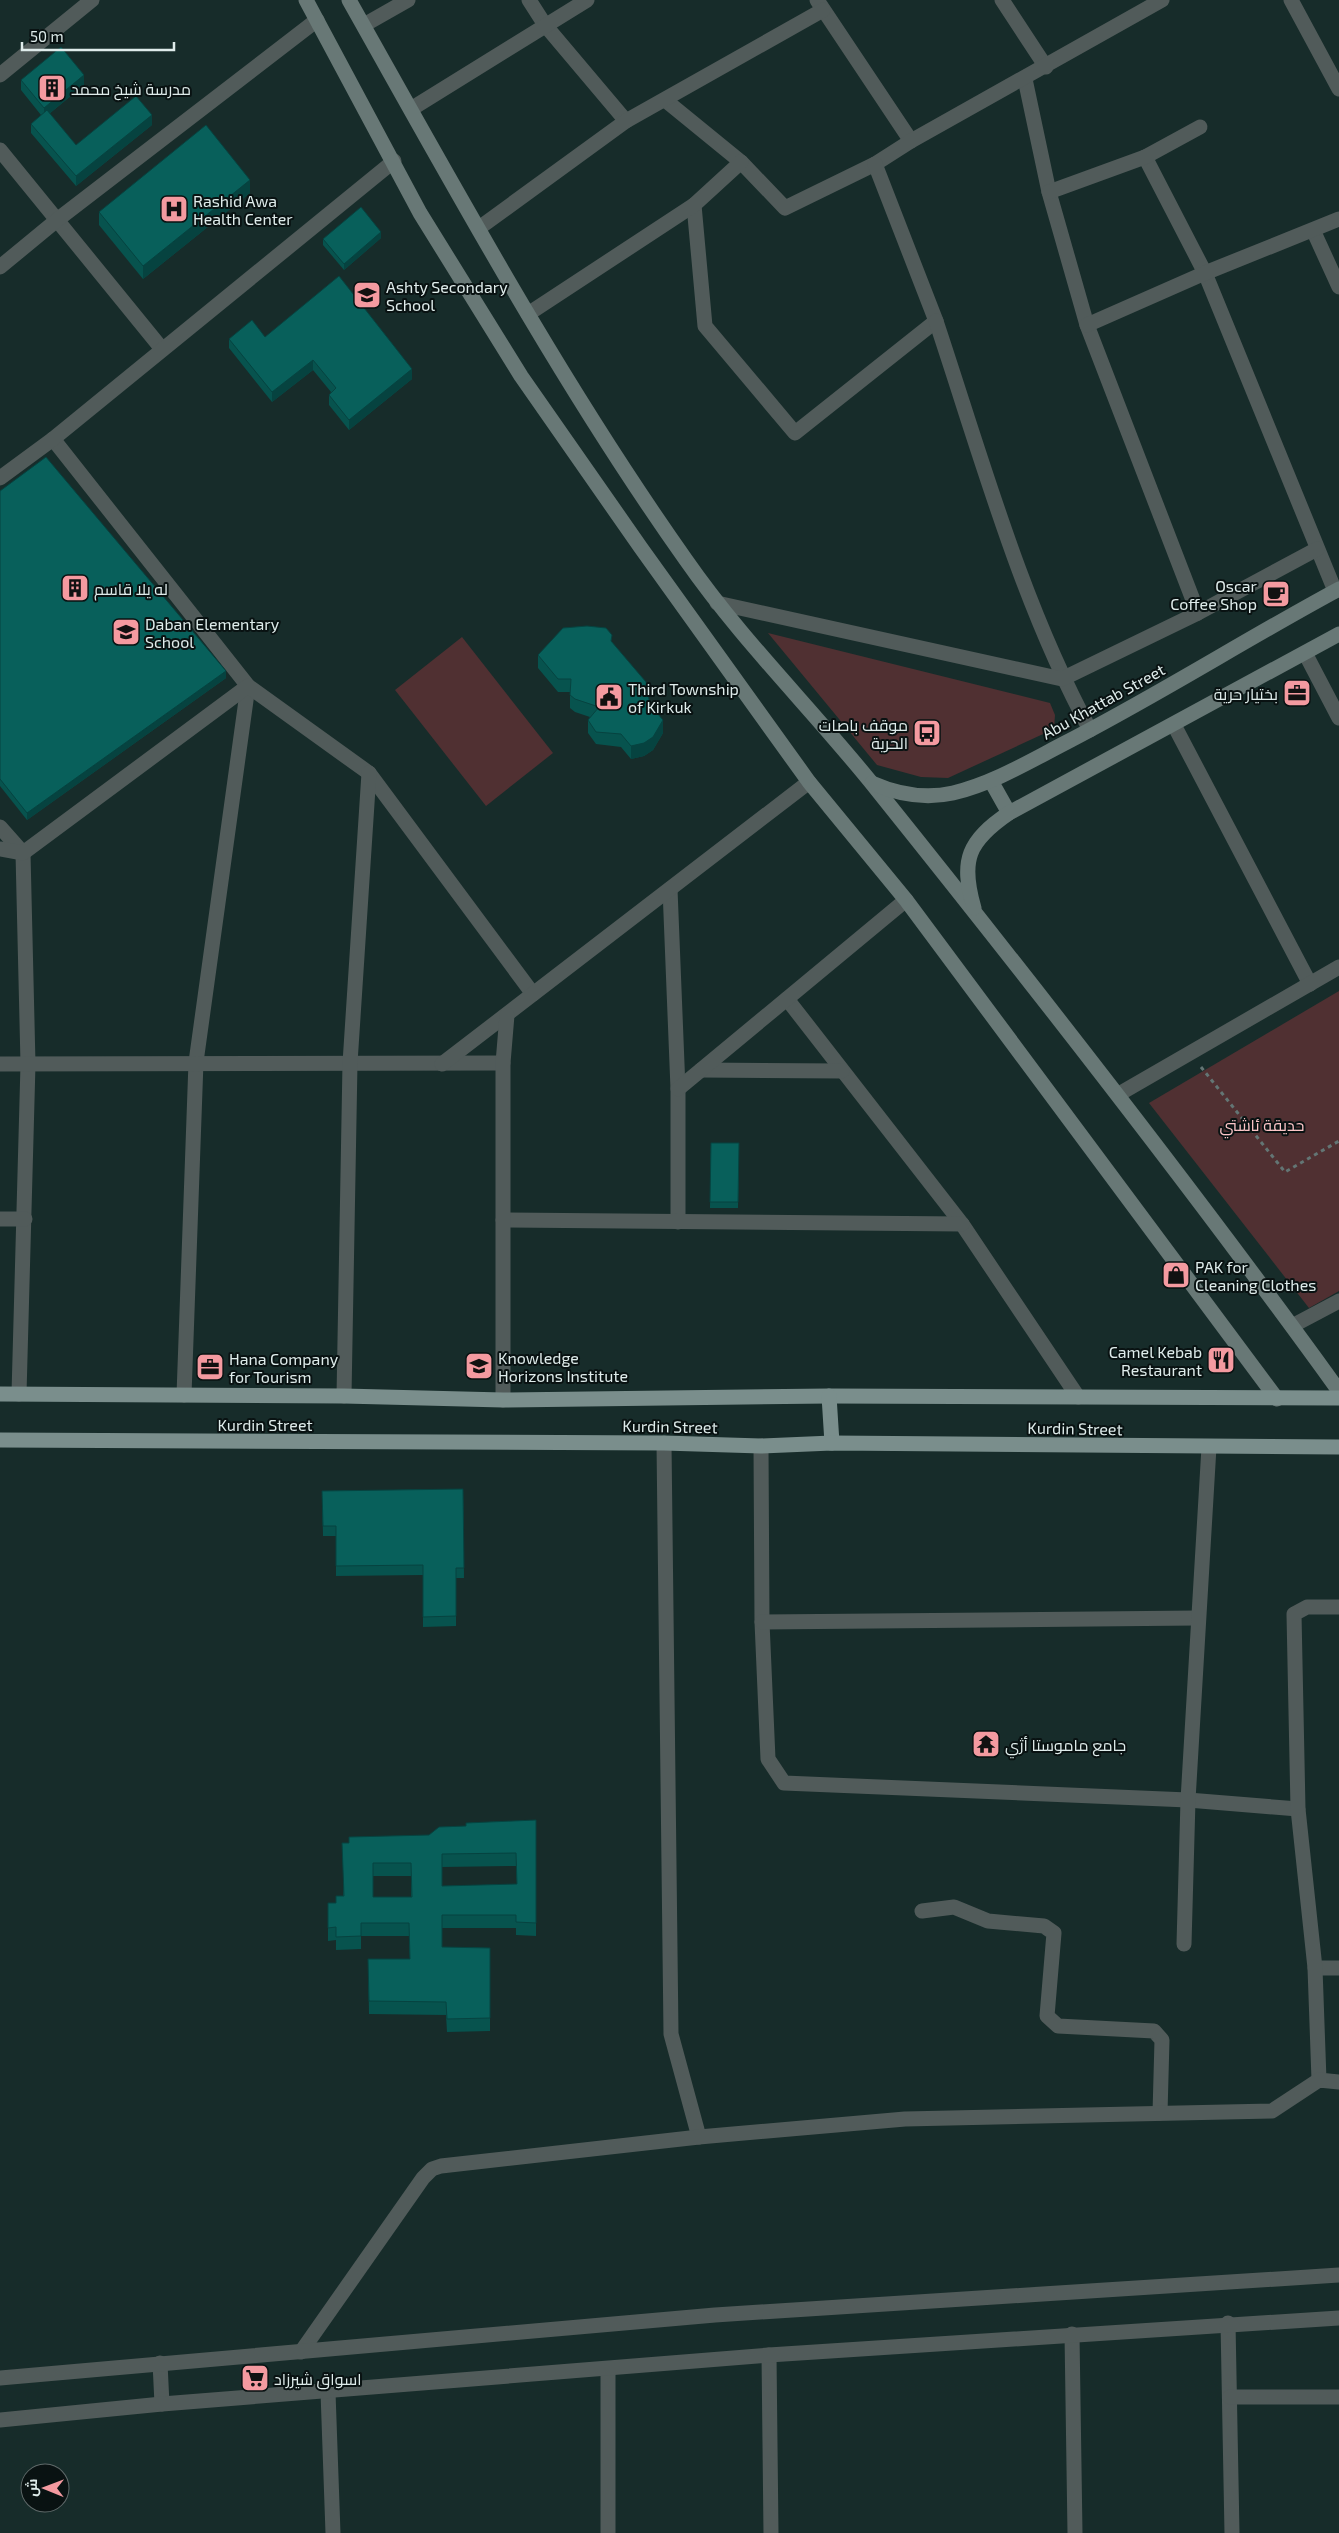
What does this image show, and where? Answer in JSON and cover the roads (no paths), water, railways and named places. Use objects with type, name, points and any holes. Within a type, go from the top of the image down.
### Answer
[{"type":"main road","points":[[306,0],[394,161],[420,213],[521,376],[646,556],[809,782],[906,900],[1277,1399]]},
{"type":"main road","points":[[349,0],[528,314],[622,466],[717,603],[871,782],[1119,1094],[1339,1391]]},
{"type":"main road","name":"Abu Khattab Street","points":[[871,782],[897,792],[931,795],[952,794],[991,781],[1090,730],[1337,590]]},
{"type":"main road","points":[[975,912],[968,882],[968,864],[973,847],[988,828],[1009,813],[1339,634]]},
{"type":"main road","points":[[991,781],[1009,813]]},
{"type":"main road","name":"Kurdin Street","points":[[0,1394],[344,1396],[503,1400],[829,1396],[1339,1398]]},
{"type":"main road","points":[[829,1396],[832,1443]]},
{"type":"main road","name":"Kurdin Street","points":[[0,1440],[664,1443],[761,1446],[832,1443],[1339,1447]]},
{"type":"street","points":[[0,75],[92,0]]},
{"type":"street","points":[[364,25],[408,0]]},
{"type":"street","points":[[529,0],[545,25],[626,122]]},
{"type":"street","points":[[411,109],[587,0]]},
{"type":"street","points":[[1002,0],[1046,67]]},
{"type":"street","points":[[665,100],[742,162],[784,208],[875,164],[911,141],[1025,79],[1162,0]]},
{"type":"street","points":[[1291,0],[1339,89]]},
{"type":"street","points":[[479,228],[626,122],[820,5],[911,141]]},
{"type":"street","points":[[0,267],[57,220],[317,20]]},
{"type":"street","points":[[1025,79],[1049,192],[1086,325],[1198,613]]},
{"type":"street","points":[[1049,192],[1146,157],[1200,127]]},
{"type":"street","points":[[0,150],[162,349]]},
{"type":"street","points":[[1146,157],[1204,273],[1317,549],[1337,590]]},
{"type":"street","points":[[0,478],[53,439],[394,161]]},
{"type":"street","points":[[528,314],[694,205],[742,162]]},
{"type":"street","points":[[875,164],[936,321],[1030,602],[1062,679],[1090,730]]},
{"type":"street","points":[[694,205],[704,326],[796,433],[936,321]]},
{"type":"street","points":[[1086,325],[1204,273],[1339,219]]},
{"type":"street","points":[[1313,230],[1339,287]]},
{"type":"street","points":[[53,439],[248,686],[369,773],[533,994]]},
{"type":"street","points":[[717,603],[1062,679],[1198,613],[1317,549]]},
{"type":"street","points":[[1305,653],[1339,718]]},
{"type":"street","points":[[0,849],[23,853],[248,686]]},
{"type":"street","points":[[184,1395],[196,1062],[248,686]]},
{"type":"street","points":[[1174,725],[1310,984]]},
{"type":"street","points":[[344,1396],[350,1063],[369,773]]},
{"type":"street","points":[[442,1064],[809,782]]},
{"type":"street","points":[[0,827],[23,853],[28,1064],[19,1394]]},
{"type":"street","points":[[670,889],[678,1089],[678,1222]]},
{"type":"street","points":[[678,1089],[906,900]]},
{"type":"street","points":[[1119,1094],[1339,967]]},
{"type":"street","points":[[787,999],[962,1224],[1078,1397]]},
{"type":"street","points":[[503,1400],[503,1063],[507,1015]]},
{"type":"street","points":[[0,1064],[196,1062],[503,1063]]},
{"type":"street","points":[[701,1070],[842,1071]]},
{"type":"street","points":[[0,1219],[25,1219]]},
{"type":"street","points":[[503,1220],[962,1224]]},
{"type":"street","points":[[1292,1326],[1339,1301]]},
{"type":"street","points":[[664,1443],[671,2034],[699,2137]]},
{"type":"street","points":[[761,1446],[762,1622],[768,1759],[784,1782],[1188,1800],[1298,1809]]},
{"type":"street","points":[[1184,1944],[1188,1800],[1197,1618],[1209,1447]]},
{"type":"street","points":[[1319,2080],[1315,1968],[1298,1809],[1294,1614],[1307,1607],[1339,1607]]},
{"type":"street","points":[[762,1622],[1197,1618]]},
{"type":"street","points":[[922,1911],[954,1907],[988,1921],[1044,1926],[1054,1933],[1047,2016],[1058,2026],[1154,2032],[1162,2040],[1160,2113]]},
{"type":"street","points":[[1315,1968],[1339,1968]]},
{"type":"street","points":[[301,2352],[423,2178],[432,2169],[441,2166],[699,2137],[905,2119],[1272,2111],[1319,2080],[1339,2082]]},
{"type":"street","points":[[0,2378],[715,2315],[1339,2275]]},
{"type":"street","points":[[0,2420],[162,2404],[608,2370],[769,2355],[1228,2323],[1339,2318]]},
{"type":"street","points":[[1228,2323],[1232,2533]]},
{"type":"street","points":[[1072,2334],[1075,2533]]},
{"type":"street","points":[[769,2355],[771,2533]]},
{"type":"street","points":[[160,2363],[162,2404]]},
{"type":"street","points":[[608,2370],[608,2533]]},
{"type":"street","points":[[328,2392],[334,2533]]},
{"type":"street","points":[[1230,2397],[1339,2397]]},
{"type":"place","name":"مدرسة شيخ محمد","points":[[52,88]]},
{"type":"place","name":"Rashid Awa Health Center","points":[[174,209]]},
{"type":"place","name":"Ashty Secondary School","points":[[367,295]]},
{"type":"place","name":"له يلا قاسم","points":[[75,588]]},
{"type":"place","name":"Oscar Coffee Shop","points":[[1276,594]]},
{"type":"place","name":"Daban Elementary School","points":[[126,632]]},
{"type":"place","name":"بختيار حرية","points":[[1297,693]]},
{"type":"place","name":"Third Township of Kirkuk","points":[[609,697]]},
{"type":"place","name":"موقف باصات الحریة","points":[[927,733]]},
{"type":"place","name":"PAK for Cleaning Clothes","points":[[1176,1275]]},
{"type":"place","name":"Camel Kebab Restaurant","points":[[1221,1360]]},
{"type":"place","name":"Knowledge Horizons Institute","points":[[479,1366]]},
{"type":"place","name":"Hana Company for Tourism","points":[[210,1367]]},
{"type":"place","name":"جامع ماموستا أژي","points":[[986,1744]]},
{"type":"place","name":"اسواق شيرزاد","points":[[255,2378]]},
{"type":"park label","name":"حديقة ئاشتي","points":[[1262,1124]]}]
